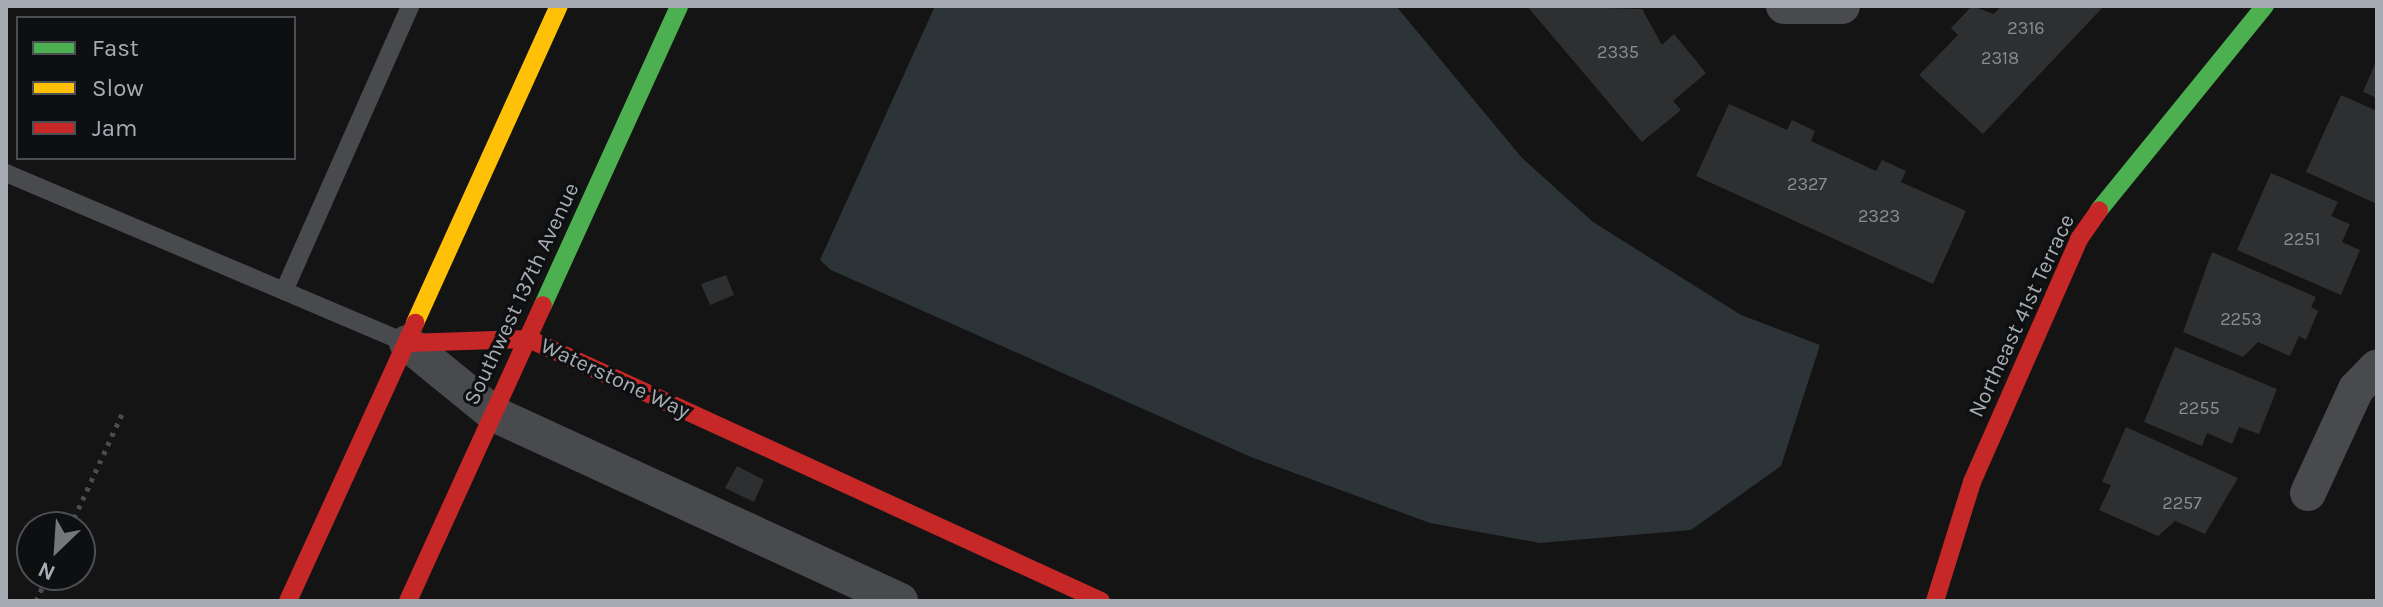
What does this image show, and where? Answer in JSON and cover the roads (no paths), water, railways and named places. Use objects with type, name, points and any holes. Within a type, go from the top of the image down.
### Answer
[{"type":"street","points":[[288,601],[559,6]]},
{"type":"street","name":"Southwest 137th Avenue","points":[[408,601],[679,6]]},
{"type":"street","points":[[1784,6],[1842,6]]},
{"type":"street","name":"Northeast 41st Terrace","points":[[1935,601],[1972,482],[2079,239],[2138,155],[2265,6]]},
{"type":"street","name":"Waterstone Way","points":[[407,343],[529,339],[1101,601]]},
{"type":"street","points":[[407,343],[494,414],[900,601]]},
{"type":"street","points":[[2308,493],[2356,389],[2377,367]]},
{"type":"lane","points":[[284,291],[410,6]]},
{"type":"lane","points":[[6,173],[407,343]]}]
